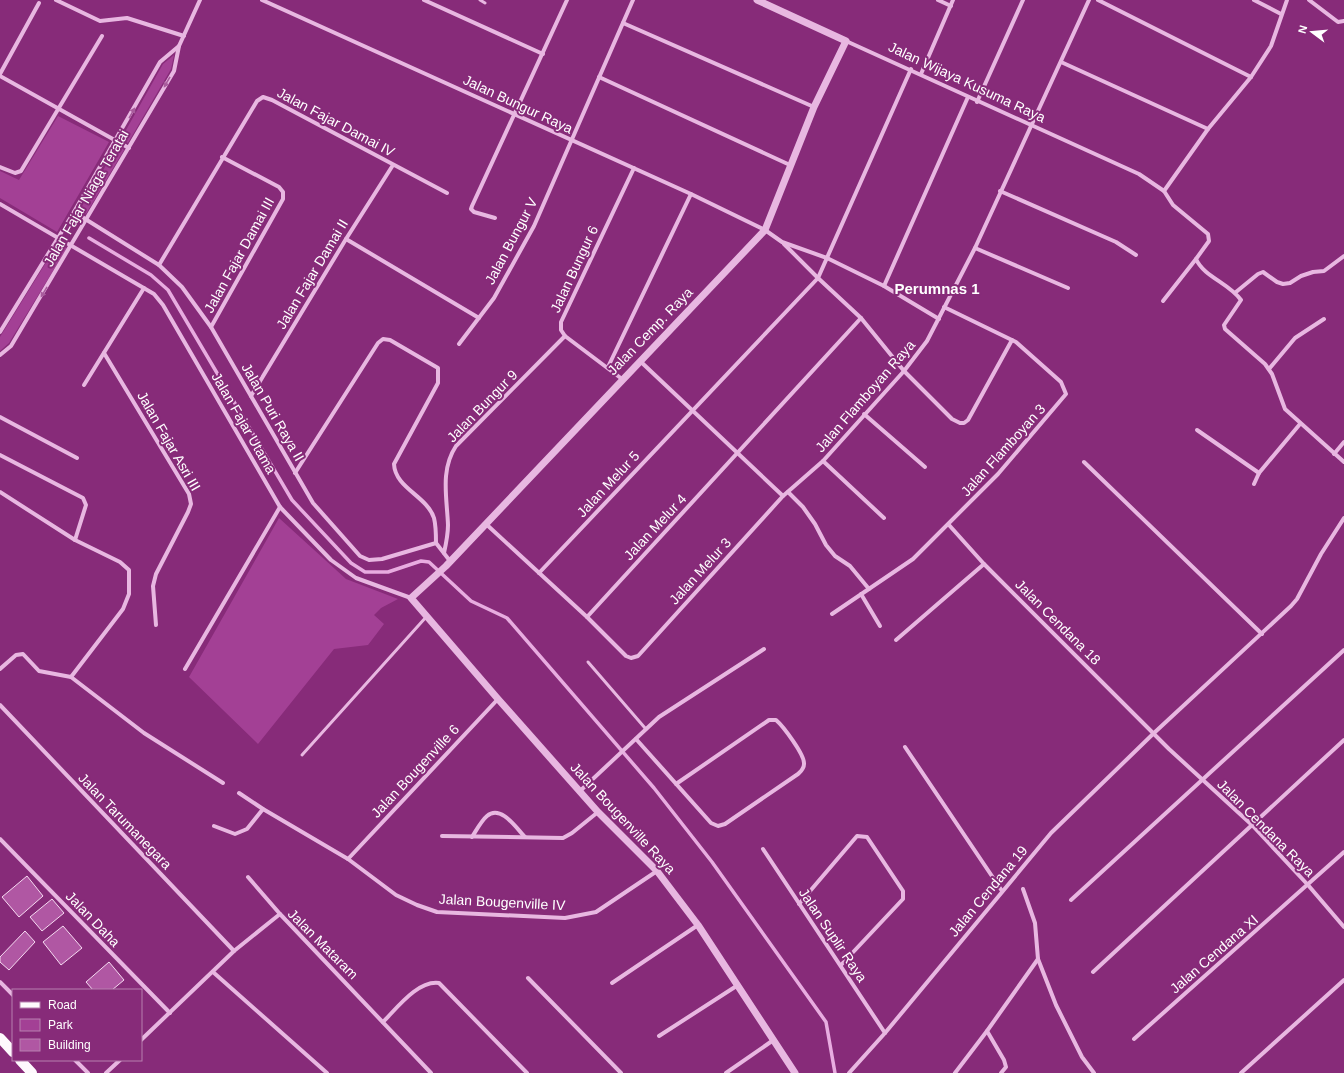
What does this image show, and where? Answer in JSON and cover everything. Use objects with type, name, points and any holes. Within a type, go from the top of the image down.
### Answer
[{"type":"main road","points":[[0,1038],[12,1051]]},
{"type":"main road","points":[[21,1061],[32,1073]]},
{"type":"street","points":[[56,0],[100,21],[127,18],[184,36]]},
{"type":"street","name":"Jalan Fajar Niaga Teratai","points":[[0,355],[11,346],[174,71],[179,46],[200,0]]},
{"type":"street","name":"Jalan Bungur Raya","points":[[262,0],[273,2],[691,194],[765,230],[782,242]]},
{"type":"street","points":[[424,0],[543,54]]},
{"type":"street","points":[[494,218],[474,212],[471,209],[472,206],[516,114],[567,0]]},
{"type":"street","name":"Jalan Bungur V","points":[[459,344],[494,298],[534,226],[634,0]]},
{"type":"street","name":"Jalan Wijaya Kusuma Raya","points":[[757,0],[911,69],[977,102],[1139,174],[1164,191]]},
{"type":"street","points":[[938,0],[951,6]]},
{"type":"street","points":[[921,74],[953,0]]},
{"type":"street","points":[[977,102],[1023,0]]},
{"type":"street","name":"Jalan Flamboyan Raya","points":[[783,496],[823,461],[904,371],[927,341],[975,248],[1089,0]]},
{"type":"street","points":[[1098,0],[1250,77]]},
{"type":"street","points":[[1254,0],[1281,14]]},
{"type":"street","points":[[1163,301],[1209,241],[1208,234],[1173,205],[1164,191],[1208,129],[1250,77],[1271,46],[1287,0]]},
{"type":"street","points":[[1308,0],[1338,22],[1344,21]]},
{"type":"street","points":[[38,3],[0,75],[57,109],[129,148]]},
{"type":"street","points":[[623,23],[814,107]]},
{"type":"street","points":[[0,167],[15,174],[21,171],[102,36]]},
{"type":"street","name":"Jalan Cemp. Raya","points":[[411,598],[448,564],[765,230],[814,107],[846,41]]},
{"type":"street","name":"Jalan Fajar Niaga Teratai","points":[[0,332],[74,212],[160,62],[179,46]]},
{"type":"street","points":[[1061,62],[1208,129]]},
{"type":"street","name":"Jalan Melur 5","points":[[539,573],[818,278],[911,69]]},
{"type":"street","points":[[599,77],[790,165]]},
{"type":"street","name":"Jalan Fajar Damai IV","points":[[159,265],[222,157],[257,101],[263,97],[272,100],[446,192]]},
{"type":"street","points":[[884,286],[968,97]]},
{"type":"street","name":"Jalan Fajar Damai III","points":[[211,327],[283,199],[283,192],[279,187],[222,157]]},
{"type":"street","name":"Jalan Fajar Damai II","points":[[252,396],[346,238],[393,164]]},
{"type":"street","name":"Jalan Bungur 6","points":[[565,336],[561,330],[561,322],[634,168]]},
{"type":"street","points":[[1000,192],[1116,242],[1136,255]]},
{"type":"street","points":[[608,368],[691,194]]},
{"type":"street","points":[[0,204],[58,238]]},
{"type":"street","name":"Jalan Puri Raya II","points":[[74,212],[159,265],[182,287],[211,327],[295,473],[318,509],[360,556],[369,560],[382,559],[436,543]]},
{"type":"street","name":"Jalan Fajar Utama","points":[[58,238],[154,294],[163,305],[280,507],[331,560],[356,578],[411,598]]},
{"type":"street","points":[[346,238],[480,318]]},
{"type":"street","points":[[782,242],[827,258],[884,286],[939,319]]},
{"type":"street","points":[[782,242],[861,318],[904,371],[952,419],[960,423],[968,420],[1012,340]]},
{"type":"street","points":[[975,248],[1068,288]]},
{"type":"street","points":[[1236,292],[1262,272],[1277,282],[1283,284],[1290,283],[1301,276],[1313,272],[1324,271],[1344,256]]},
{"type":"street","points":[[1196,259],[1200,266],[1236,292],[1241,300],[1224,325],[1225,329],[1269,369],[1285,408],[1300,424],[1344,462]]},
{"type":"street","points":[[84,385],[144,288]]},
{"type":"street","name":"Jalan Flamboyan 3","points":[[832,614],[913,559],[949,525],[998,474],[1066,394],[1061,382],[1012,340],[944,307]]},
{"type":"street","name":"Jalan Melur 4","points":[[587,617],[861,318]]},
{"type":"street","points":[[1269,369],[1295,338],[1324,320]]},
{"type":"street","points":[[565,336],[622,379]]},
{"type":"street","name":"Jalan Bungur 9","points":[[444,553],[448,526],[446,476],[450,456],[456,446],[565,336]]},
{"type":"street","points":[[295,473],[378,343],[383,339],[390,340],[438,368],[438,383],[394,464],[395,472],[398,478],[422,500],[431,512],[434,518],[436,543],[444,553],[448,564]]},
{"type":"street","name":"Jalan Fajar Asri III","points":[[104,353],[189,494],[191,504],[159,566],[153,586],[156,625]]},
{"type":"street","points":[[640,361],[783,496]]},
{"type":"street","points":[[864,414],[925,467]]},
{"type":"street","points":[[0,417],[77,458]]},
{"type":"street","points":[[1254,484],[1260,473],[1300,424]]},
{"type":"street","points":[[1197,430],[1260,473]]},
{"type":"street","points":[[1334,454],[1344,442]]},
{"type":"street","points":[[0,455],[83,498],[86,501],[75,540]]},
{"type":"street","points":[[823,461],[884,518]]},
{"type":"street","points":[[1084,462],[1262,634]]},
{"type":"street","points":[[0,492],[75,540],[126,565],[129,570],[129,594],[123,609],[72,677]]},
{"type":"street","points":[[788,492],[803,507],[815,524],[826,545],[835,556],[850,566],[869,589]]},
{"type":"street","name":"Jalan Melur 3","points":[[587,617],[626,656],[631,658],[638,656],[783,496]]},
{"type":"street","points":[[185,669],[280,507]]},
{"type":"street","name":"Jalan Cendana 19","points":[[849,1073],[885,1033],[1051,833],[1154,733],[1262,634],[1297,598],[1320,554],[1344,518]]},
{"type":"street","points":[[486,524],[587,617]]},
{"type":"street","name":"Jalan Cendana 18","points":[[949,525],[984,564],[1170,749]]},
{"type":"street","points":[[896,640],[984,564]]},
{"type":"street","points":[[861,594],[880,626]]},
{"type":"street","name":"Jalan Bougenville Raya","points":[[411,598],[598,812],[657,871],[698,925],[738,985],[772,1041],[795,1073]]},
{"type":"street","points":[[580,791],[629,747],[645,728],[764,649]]},
{"type":"street","points":[[1071,900],[1344,650]]},
{"type":"street","points":[[0,669],[16,655],[23,654],[39,671],[72,677],[144,733],[224,783]]},
{"type":"street","name":"Jalan Bougenville 6","points":[[348,859],[498,699]]},
{"type":"street","name":"Jalan Tarumanegara","points":[[0,705],[234,951]]},
{"type":"street","points":[[636,739],[676,784],[711,823],[718,826],[725,824],[798,774],[803,769],[805,763],[800,752],[780,724],[776,720],[769,720],[676,784]]},
{"type":"street","points":[[1092,972],[1344,740]]},
{"type":"street","points":[[905,747],[1002,891]]},
{"type":"street","name":"Jalan Cendana Raya","points":[[1170,749],[1252,825],[1308,885],[1344,927]]},
{"type":"street","name":"Jalan Bougenville IV","points":[[239,793],[263,809],[348,859],[396,895],[437,912],[565,918],[596,912],[657,871]]},
{"type":"street","points":[[214,826],[235,834],[247,829],[263,809]]},
{"type":"street","points":[[442,836],[472,838],[563,838],[572,833],[598,812]]},
{"type":"street","points":[[472,838],[486,816],[492,814],[507,818],[525,837]]},
{"type":"street","points":[[799,904],[857,836],[867,837],[902,891],[903,899],[841,965]]},
{"type":"street","name":"Jalan Daha","points":[[0,839],[170,1013]]},
{"type":"street","name":"Jalan Suplir Raya","points":[[763,849],[885,1033]]},
{"type":"street","name":"Jalan Cendana XI","points":[[1134,1039],[1344,852]]},
{"type":"street","points":[[248,878],[280,914]]},
{"type":"street","points":[[1023,888],[1036,922],[1038,959],[1056,1005],[1082,1057],[1094,1073]]},
{"type":"street","name":"Jalan Mataram","points":[[142,1039],[234,951],[280,914],[430,1073]]},
{"type":"street","points":[[612,983],[698,925]]},
{"type":"street","points":[[954,1073],[987,1031],[1038,959]]},
{"type":"street","points":[[213,972],[327,1073]]},
{"type":"street","points":[[528,978],[621,1073]]},
{"type":"street","points":[[1241,1073],[1344,980]]},
{"type":"street","points":[[0,982],[12,994]]},
{"type":"street","points":[[383,1022],[419,988],[432,982],[439,983],[527,1073]]},
{"type":"street","points":[[659,1036],[738,985]]},
{"type":"street","points":[[987,1031],[1004,1060],[1006,1067],[1001,1073]]},
{"type":"street","points":[[726,1073],[772,1041]]},
{"type":"street","points":[[76,1061],[88,1073]]},
{"type":"street","points":[[106,1073],[119,1061]]},
{"type":"lane","points":[[480,0],[485,3]]},
{"type":"lane","points":[[302,755],[427,616]]},
{"type":"lane","points":[[588,662],[645,728]]},
{"type":"green space","points":[[174,55],[171,69],[128,143],[121,139],[163,64]]},
{"type":"green space","points":[[58,116],[109,142],[57,232],[0,198],[0,171],[19,180]]},
{"type":"green space","points":[[118,145],[124,150],[86,214],[79,211]]},
{"type":"green space","points":[[58,243],[67,248],[9,343],[0,351],[0,337]]},
{"type":"green space","points":[[279,518],[346,579],[398,599],[381,608],[374,615],[384,624],[368,645],[334,649],[258,744],[189,677]]},
{"type":"building","points":[[27,876],[43,896],[19,917],[2,897]]},
{"type":"building","points":[[52,899],[64,913],[42,931],[30,917]]},
{"type":"building","points":[[63,926],[82,948],[61,965],[43,942]]},
{"type":"building","points":[[25,931],[35,942],[9,970],[0,962],[0,957]]},
{"type":"building","points":[[109,962],[124,980],[113,989],[92,989],[86,982]]},
{"type":"waterway","points":[[89,238],[151,275],[168,290],[292,500],[351,563],[365,572],[388,572],[421,561],[429,562],[471,601],[507,618],[654,788],[712,862],[826,1022],[835,1073]]},
{"type":"district","name":"Perumnas 1","points":[[937,288]]}]
